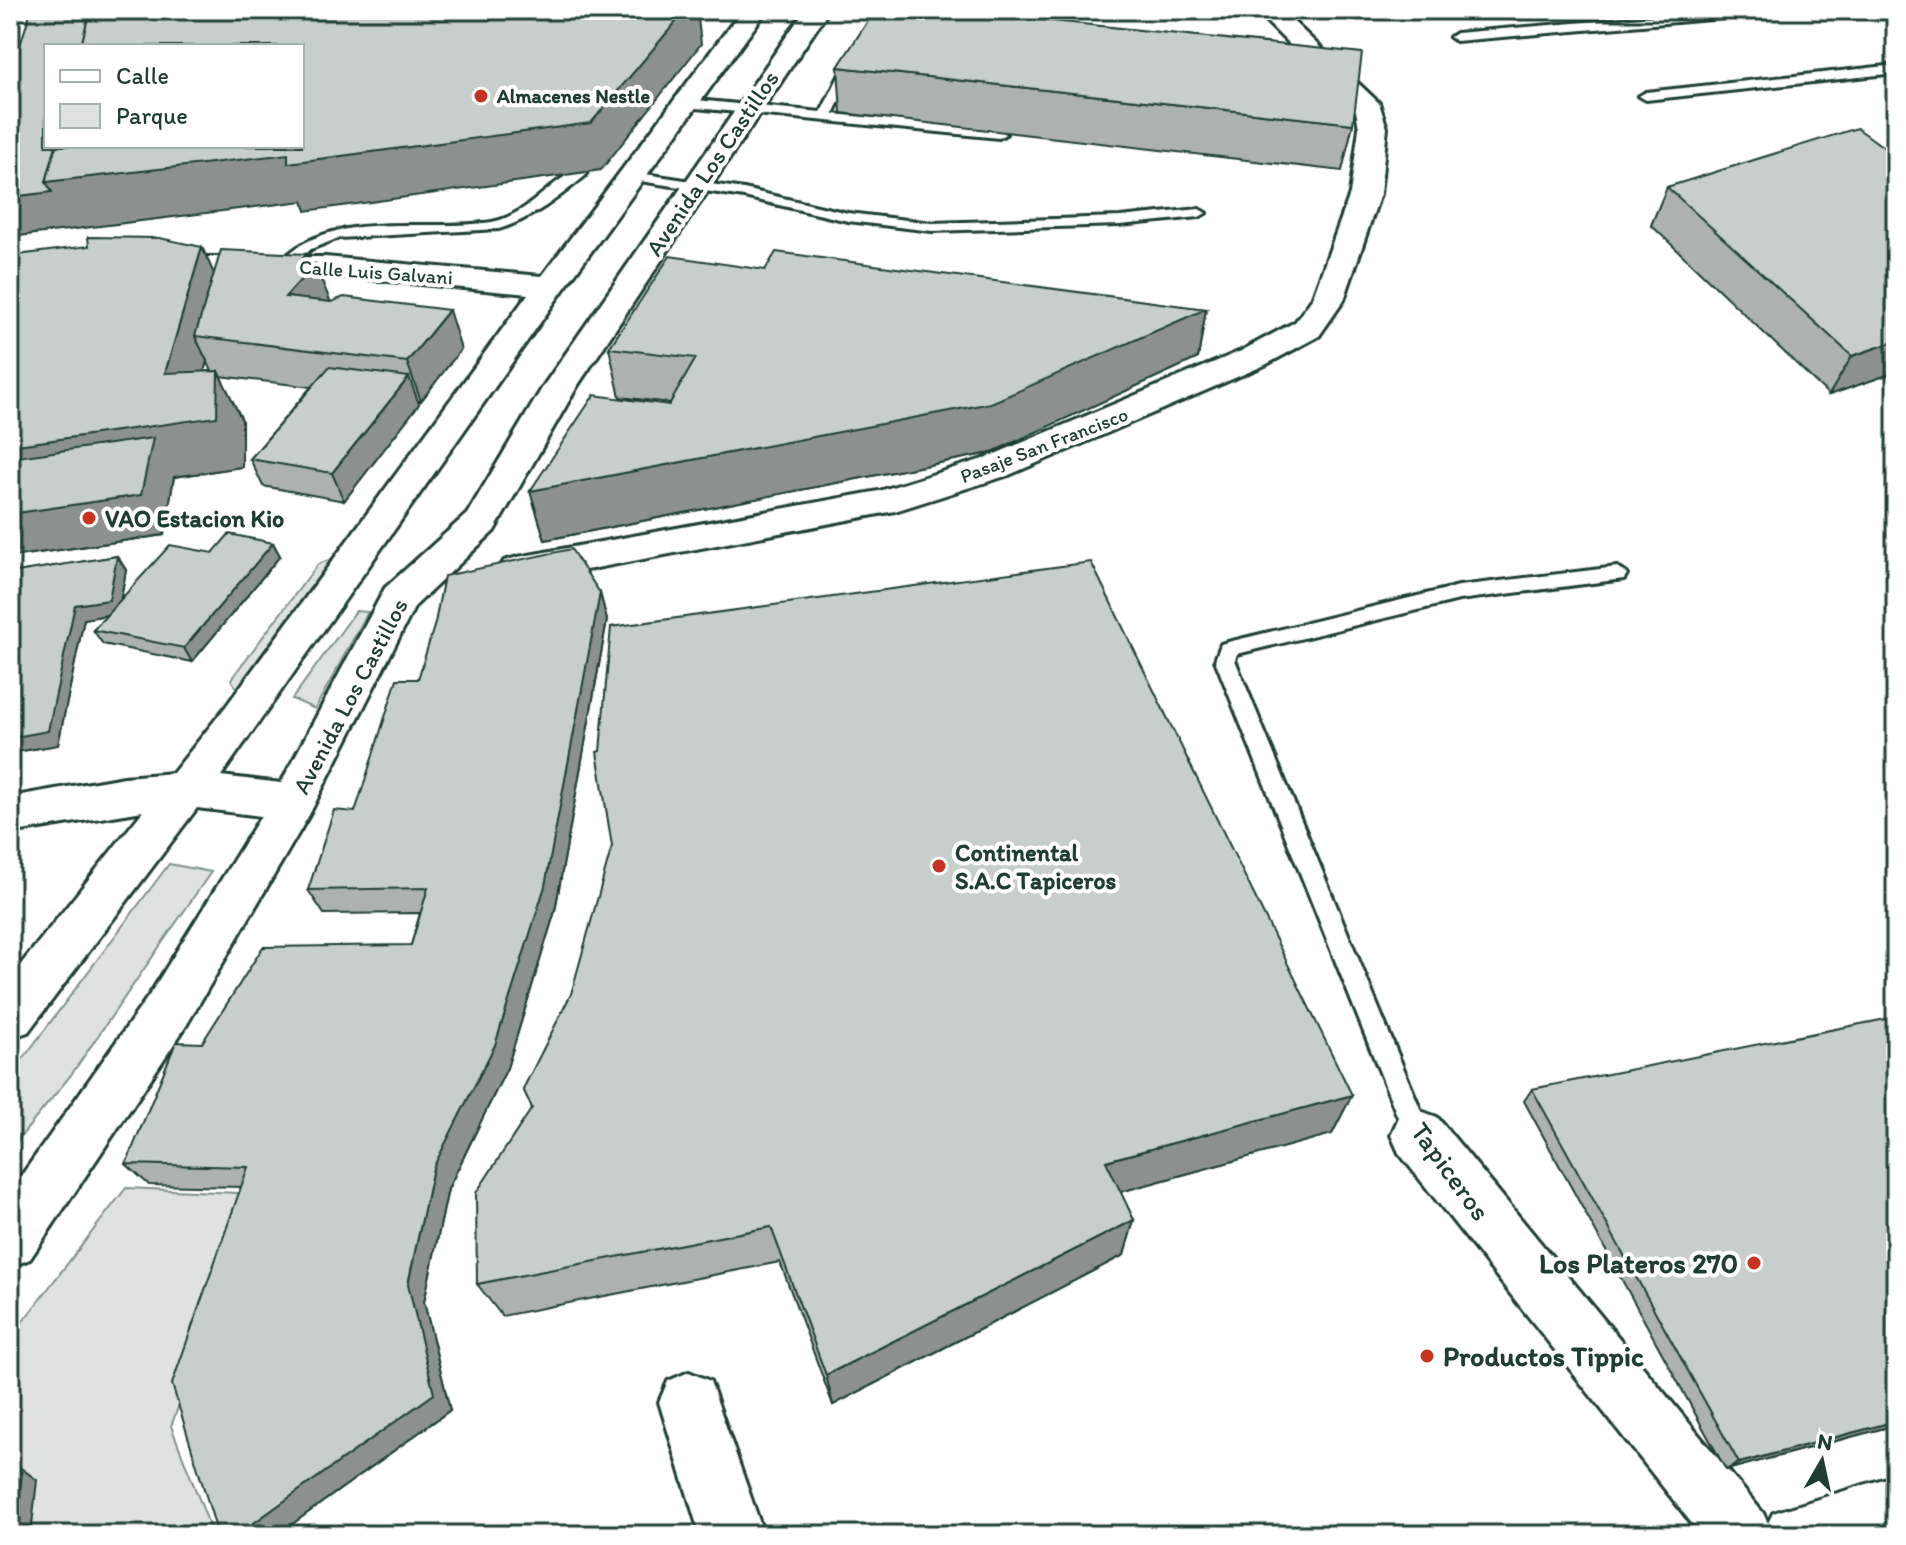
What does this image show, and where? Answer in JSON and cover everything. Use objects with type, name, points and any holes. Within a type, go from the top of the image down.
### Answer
[{"type":"street","name":"Avenida Los Castillos","points":[[10,1239],[168,1010],[293,802],[399,598],[481,522],[550,286],[755,10]]},
{"type":"street","name":"Avenida Los Castillos","points":[[10,1016],[188,789],[523,380],[698,185],[817,10]]},
{"type":"street","name":"Pasaje San Francisco","points":[[399,598],[479,578],[882,502],[996,467],[1193,386],[1307,329],[1328,300],[1352,236],[1365,194],[1373,128],[1369,109],[1267,10]]},
{"type":"street","name":"Calle Luis Galvani","points":[[120,267],[325,266],[550,286]]},
{"type":"street","points":[[10,815],[124,795],[188,789],[293,802]]},
{"type":"street","name":"Tapiceros","points":[[1418,1135],[1741,1535]]},
{"type":"street","points":[[689,1402],[732,1535]]},
{"type":"street","points":[[1795,1535],[1896,1506]]},
{"type":"lane","points":[[1456,37],[1769,10]]},
{"type":"lane","points":[[825,117],[854,57]]},
{"type":"lane","points":[[1646,96],[1896,69]]},
{"type":"lane","points":[[686,103],[999,134]]},
{"type":"lane","points":[[285,266],[306,246],[337,234],[494,226],[516,220],[535,210],[580,173]]},
{"type":"lane","points":[[632,176],[698,185],[848,217],[932,227],[1120,221],[1199,213]]},
{"type":"lane","name":"Tapiceros","points":[[1418,1135],[1225,660],[1228,649],[1459,593],[1617,574]]},
{"type":"green space","points":[[347,553],[240,695],[231,679],[318,564]]},
{"type":"green space","points":[[356,611],[368,612],[315,709],[292,699]]},
{"type":"green space","points":[[169,864],[211,872],[71,1075],[10,1150],[10,1076]]},
{"type":"green space","points":[[126,1188],[260,1194],[171,1426],[213,1535],[10,1535],[10,1338]]},
{"type":"building","points":[[31,10],[90,10],[82,44],[44,44],[44,148],[55,148],[46,182],[52,192],[10,197],[10,78]]},
{"type":"building","name":"Almacenes Nestle","points":[[90,10],[686,10],[591,123],[288,163],[288,154],[46,182],[55,148],[304,148],[304,44],[82,44]]},
{"type":"building","points":[[875,10],[946,10],[1362,53],[1353,124],[838,67]]},
{"type":"building","points":[[1857,128],[1896,156],[1896,341],[1852,356],[1667,187]]},
{"type":"building","points":[[88,237],[159,238],[202,247],[165,373],[218,371],[217,417],[10,446],[10,256],[89,246]]},
{"type":"building","points":[[221,250],[306,254],[299,263],[315,264],[285,297],[331,302],[344,297],[449,310],[407,362],[195,336]]},
{"type":"building","points":[[776,252],[1206,309],[991,403],[530,491],[594,395],[669,405],[696,358],[609,348],[670,256],[765,270]]},
{"type":"building","points":[[329,367],[409,377],[332,473],[250,459]]},
{"type":"building","points":[[153,438],[141,495],[10,514],[10,458]]},
{"type":"building","points":[[229,534],[273,543],[184,648],[93,630],[170,545],[213,553]]},
{"type":"building","points":[[571,549],[600,593],[545,886],[495,1045],[433,1168],[408,1284],[434,1394],[237,1535],[218,1535],[172,1384],[248,1167],[126,1164],[176,1042],[202,1043],[263,947],[411,945],[428,888],[308,890],[334,810],[355,812],[397,679],[418,679],[435,623],[444,576]]},
{"type":"building","points":[[117,556],[109,600],[75,605],[48,731],[10,738],[10,573]]},
{"type":"building","points":[[1091,562],[1352,1095],[1106,1161],[1134,1220],[826,1375],[771,1227],[477,1284],[476,1193],[532,1108],[523,1089],[571,994],[612,846],[597,752],[600,751],[611,627]]},
{"type":"building","name":"Los Plateros 270","points":[[1896,1017],[1896,1421],[1739,1463],[1532,1089]]},
{"type":"building","points":[[10,1464],[22,1473],[16,1519],[10,1526]]},
{"type":"place","name":"Almacenes Nestle","points":[[481,96]]},
{"type":"place","name":"VAO Estacion Kio","points":[[89,518]]},
{"type":"place","name":"Continental S.A.C Tapiceros","points":[[939,866]]},
{"type":"place","name":"Los Plateros 270","points":[[1754,1263]]},
{"type":"place","name":"Productos Tippic","points":[[1427,1356]]}]
